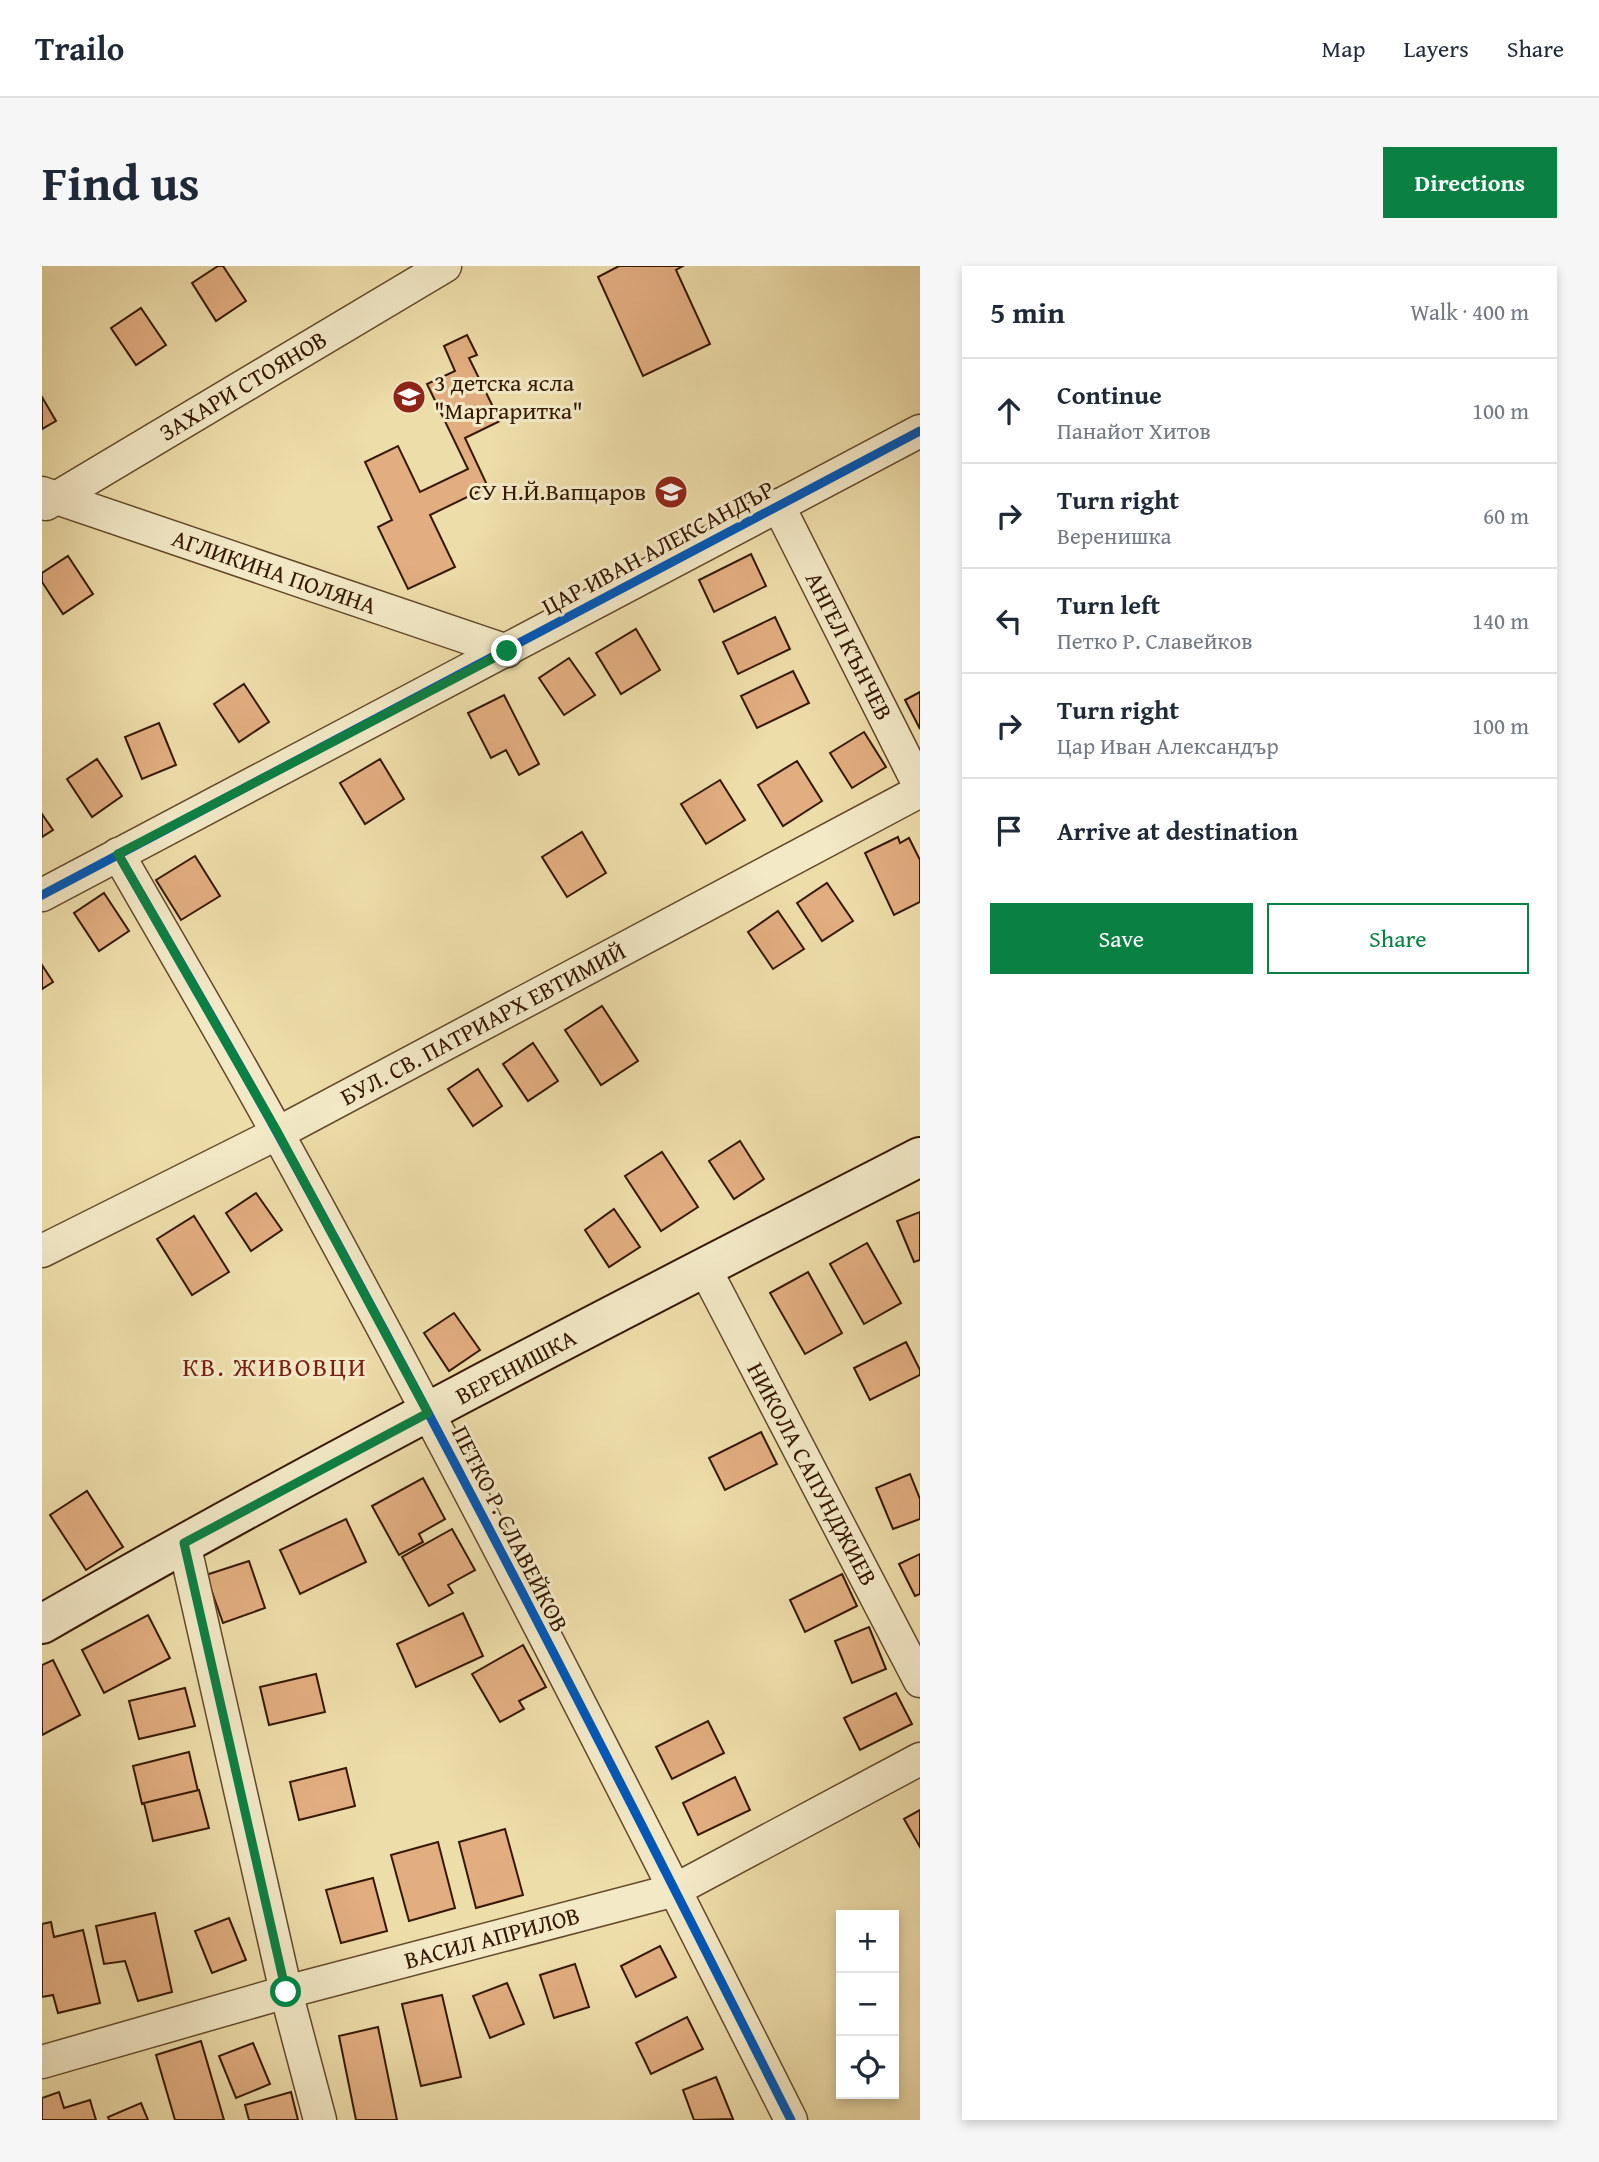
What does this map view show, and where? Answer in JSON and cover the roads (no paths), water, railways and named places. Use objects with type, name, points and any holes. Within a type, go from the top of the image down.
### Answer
[{"type":"main road","name":"ВЕРЕНИШКА","points":[[42,1625],[184,1543],[920,1157]]},
{"type":"street","name":"ЗАХАРИ СТОЯНОВ","points":[[47,499],[445,266]]},
{"type":"street","name":"ЦАР ИВАН АЛЕКСАНДЪР","points":[[42,895],[920,431]]},
{"type":"street","name":"АГЛИКИНА ПОЛЯНА","points":[[47,499],[507,651]]},
{"type":"street","name":"АНГЕЛ КЪНЧЕВ","points":[[778,505],[920,789]]},
{"type":"street","name":"БУЛ. СВ. ПАТРИАРХ ЕВТИМИЙ","points":[[42,1251],[278,1133],[920,789]]},
{"type":"street","name":"ПЕТКО Р. СЛАВЕЙКОВ","points":[[118,854],[278,1133],[428,1413],[676,1890],[791,2120]]},
{"type":"street","name":"НИКОЛА САПУНДЖИЕВ","points":[[704,1268],[920,1681]]},
{"type":"street","points":[[184,1543],[286,1992],[320,2120]]},
{"type":"street","name":"ВАСИЛ АПРИЛОВ","points":[[42,2062],[286,1992],[676,1890],[920,1759]]},
{"type":"place","name":"3 детска ясла \"Маргаритка\"","points":[[409,397]]},
{"type":"place","name":"СУ Н.Й.Вапцаров","points":[[671,492]]},
{"type":"district","name":"КВ. ЖИВОВЦИ","points":[[275,1367]]}]
